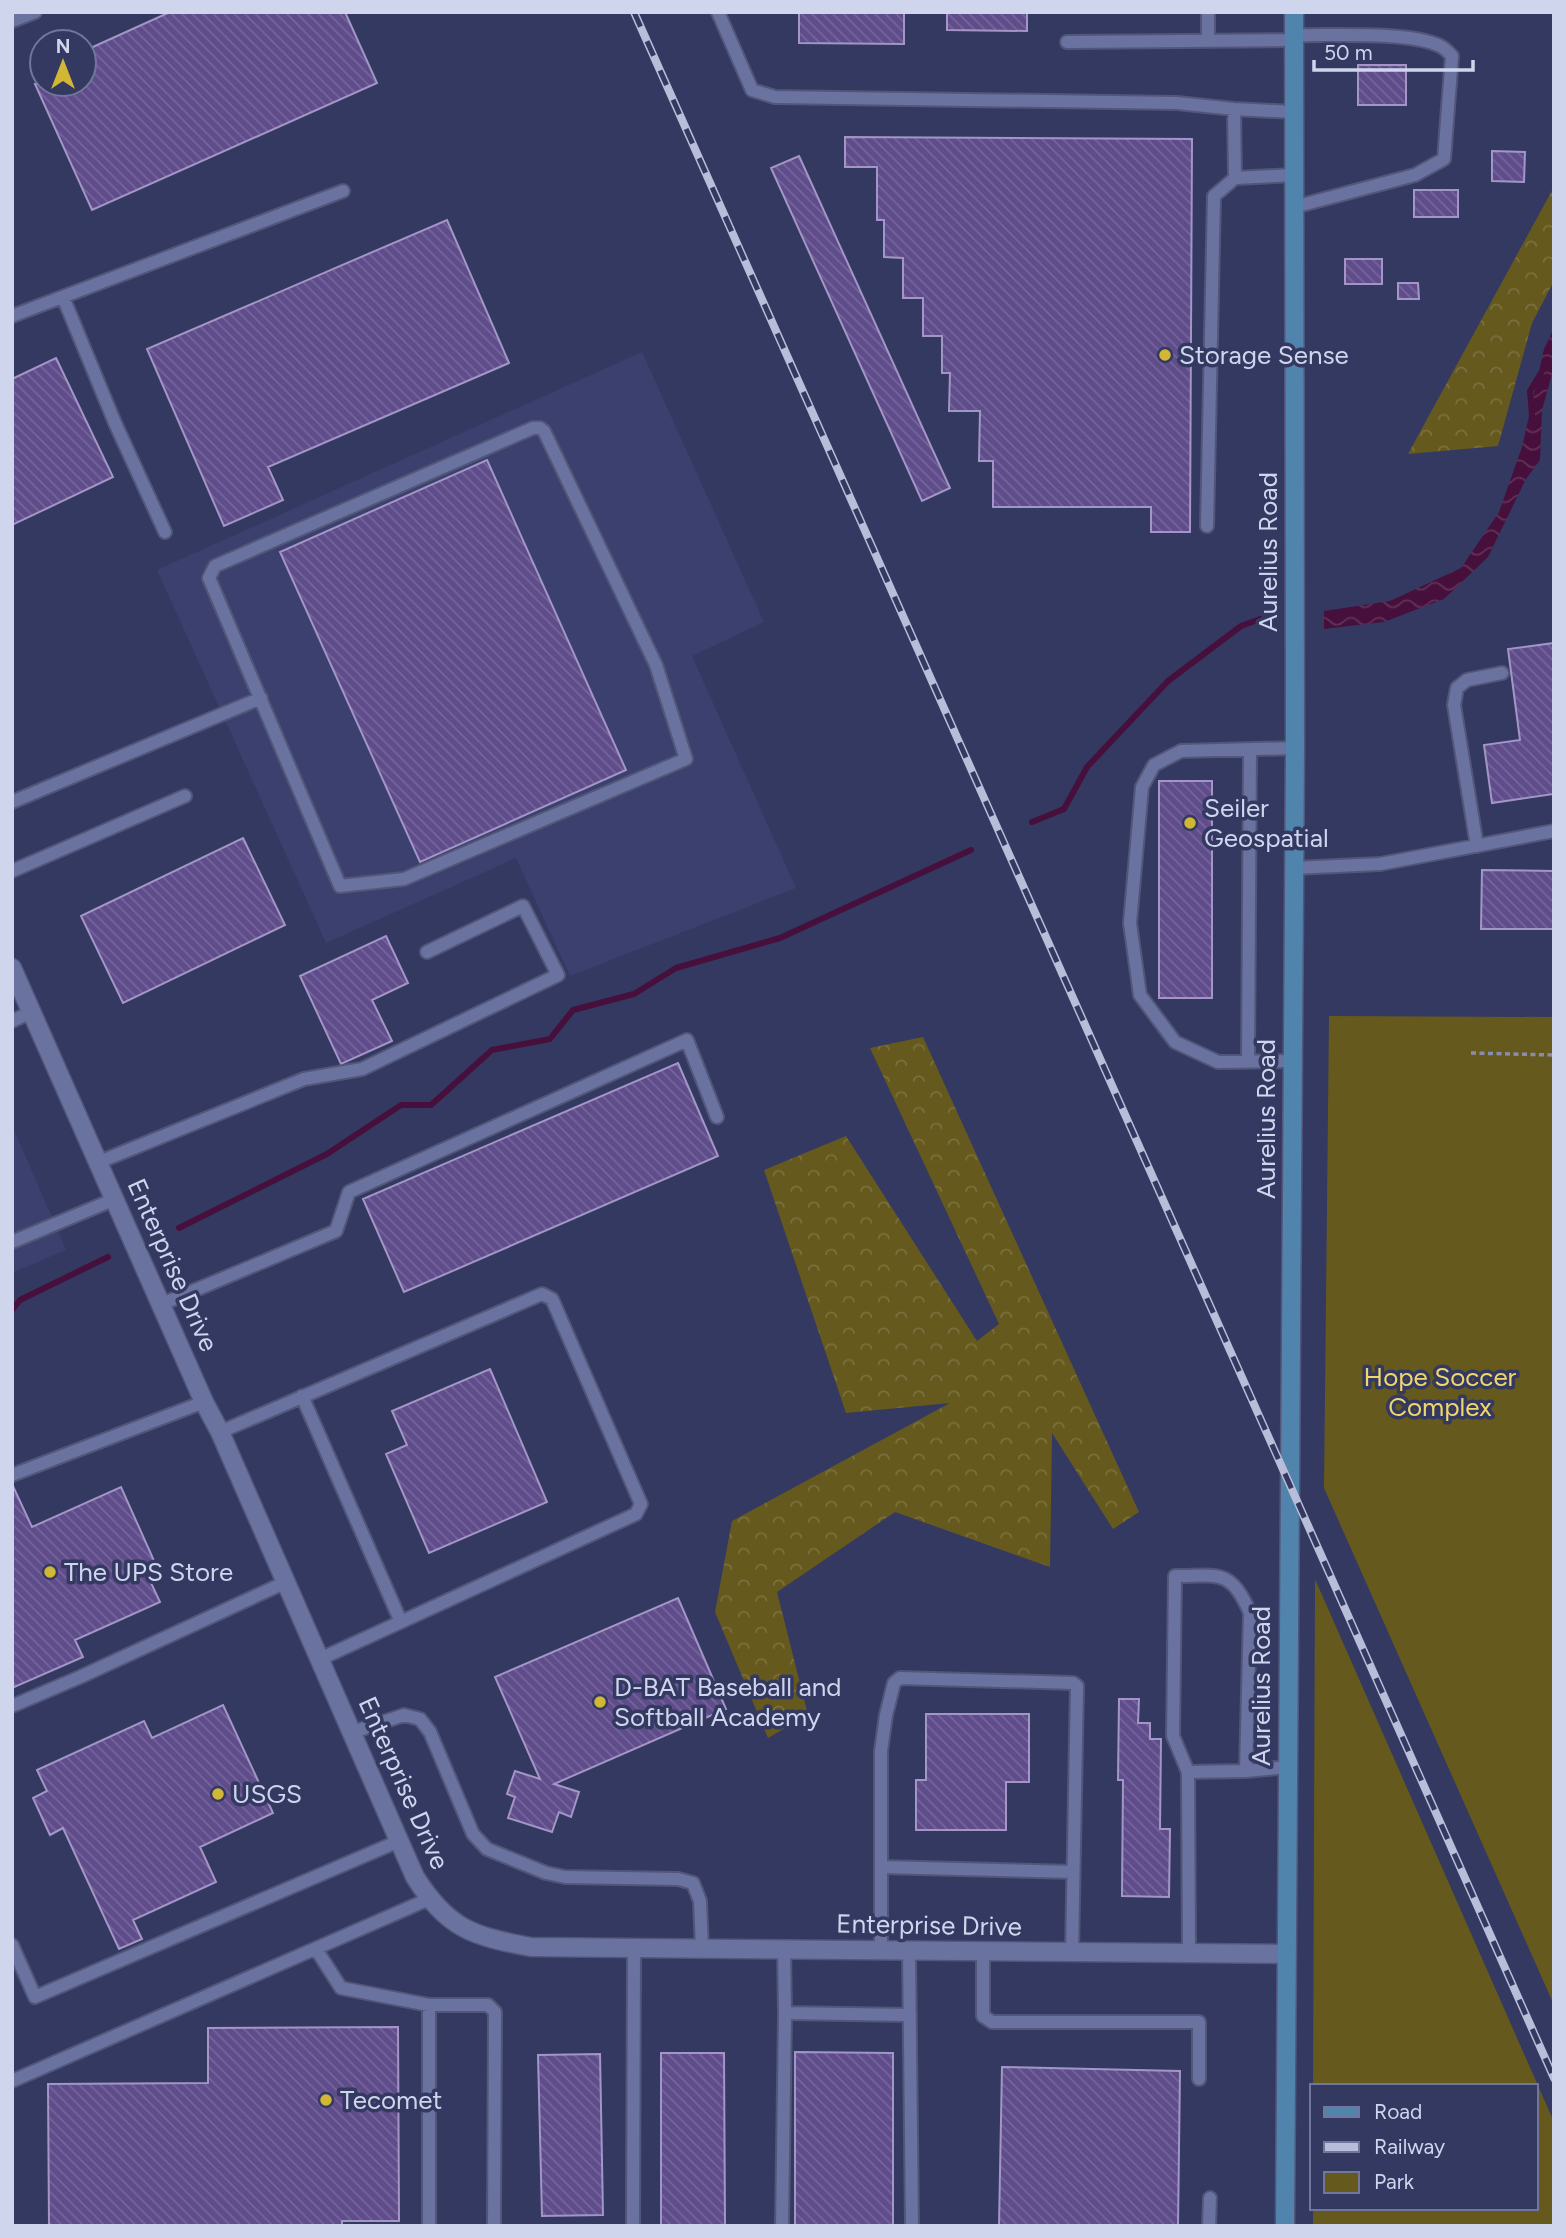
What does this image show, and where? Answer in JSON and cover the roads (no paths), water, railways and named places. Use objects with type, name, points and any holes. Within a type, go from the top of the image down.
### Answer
[{"type":"street","name":"Aurelius Road","points":[[1285,2226],[1295,748],[1294,12]]},
{"type":"street","name":"Enterprise Drive","points":[[12,968],[415,1877],[429,1899],[450,1921],[484,1938],[531,1947],[1286,1954]]},
{"type":"lane","points":[[12,21],[35,12]]},
{"type":"lane","points":[[718,12],[752,90],[775,97],[1177,103],[1294,112]]},
{"type":"lane","points":[[1208,12],[1208,41]]},
{"type":"lane","points":[[1067,42],[1392,37],[1422,40],[1443,46],[1452,56],[1444,159],[1415,176],[1294,207]]},
{"type":"lane","points":[[1234,109],[1235,178]]},
{"type":"lane","points":[[1207,526],[1214,196],[1235,178],[1294,176]]},
{"type":"lane","points":[[13,314],[343,191]]},
{"type":"lane","points":[[63,297],[115,424],[165,532]]},
{"type":"lane","points":[[533,428],[540,428],[544,431],[656,665],[686,759],[404,879],[341,886],[261,698],[209,578],[215,566],[533,428]]},
{"type":"lane","points":[[1477,846],[1454,705],[1457,688],[1468,680],[1502,673]]},
{"type":"lane","points":[[12,802],[261,698]]},
{"type":"lane","points":[[1292,1061],[1218,1062],[1175,1042],[1140,995],[1130,923],[1142,787],[1154,765],[1181,751],[1295,748]]},
{"type":"lane","points":[[1248,1062],[1250,750]]},
{"type":"lane","points":[[12,871],[185,796]]},
{"type":"lane","points":[[1294,868],[1380,864],[1554,831]]},
{"type":"lane","points":[[99,1161],[304,1079],[362,1069],[558,975],[523,906],[427,952]]},
{"type":"lane","points":[[12,1021],[31,1012]]},
{"type":"lane","points":[[162,1304],[336,1231],[349,1192],[687,1040],[717,1117]]},
{"type":"lane","points":[[12,1242],[115,1199]]},
{"type":"lane","points":[[220,1432],[542,1294],[552,1298],[641,1504],[640,1509],[636,1514],[320,1659]]},
{"type":"lane","points":[[302,1396],[401,1622]]},
{"type":"lane","points":[[12,1475],[204,1402]]},
{"type":"lane","points":[[1189,1954],[1188,1772],[1173,1736],[1175,1576],[1223,1576],[1241,1592],[1250,1613],[1246,1771]]},
{"type":"lane","points":[[12,1706],[286,1582]]},
{"type":"lane","points":[[881,1950],[881,1751],[894,1683],[900,1678],[1076,1684],[1072,1953]]},
{"type":"lane","points":[[353,1732],[404,1716],[420,1719],[430,1732],[473,1834],[487,1849],[546,1873],[565,1877],[678,1879],[693,1883],[701,1901],[702,1948]]},
{"type":"lane","points":[[1188,1772],[1287,1767]]},
{"type":"lane","points":[[12,1945],[35,1997],[399,1841]]},
{"type":"lane","points":[[881,1867],[1073,1872]]},
{"type":"lane","points":[[12,2081],[429,1899]]},
{"type":"lane","points":[[633,2226],[634,1948]]},
{"type":"lane","points":[[316,1949],[341,1987],[429,2005],[488,2005],[495,2011],[494,2226]]},
{"type":"lane","points":[[782,2226],[784,1949]]},
{"type":"lane","points":[[909,1951],[912,2226]]},
{"type":"lane","points":[[983,1952],[985,2019],[992,2022],[1199,2022],[1199,2079]]},
{"type":"lane","points":[[429,2005],[429,2226]]},
{"type":"lane","points":[[785,2013],[910,2015]]},
{"type":"lane","points":[[1209,2226],[1210,2198]]},
{"type":"water","points":[[1554,328],[1554,367],[1542,410],[1540,460],[1526,479],[1488,557],[1444,599],[1384,622],[1324,629],[1324,611],[1390,601],[1461,568],[1499,512],[1522,447],[1544,349]]},
{"type":"waterway","points":[[1532,415],[1530,391],[1541,373]]},
{"type":"waterway","points":[[1032,822],[1064,809],[1087,767],[1168,681],[1241,626],[1260,619]]},
{"type":"waterway","points":[[179,1228],[327,1154],[401,1105],[431,1105],[492,1050],[550,1039],[573,1010],[634,994],[676,968],[780,938],[971,850]]},
{"type":"waterway","points":[[12,1310],[20,1300],[108,1257]]},
{"type":"railway","points":[[634,12],[1554,2078]]},
{"type":"place","name":"Storage Sense","points":[[1165,355]]},
{"type":"place","name":"Seiler Geospatial","points":[[1190,823]]},
{"type":"place","name":"The UPS Store","points":[[50,1572]]},
{"type":"place","name":"D-BAT Baseball and Softball Academy","points":[[600,1702]]},
{"type":"place","name":"USGS","points":[[218,1794]]},
{"type":"place","name":"Tecomet","points":[[326,2100]]},
{"type":"park label","name":"Hope Soccer Complex","points":[[1440,1392]]}]
